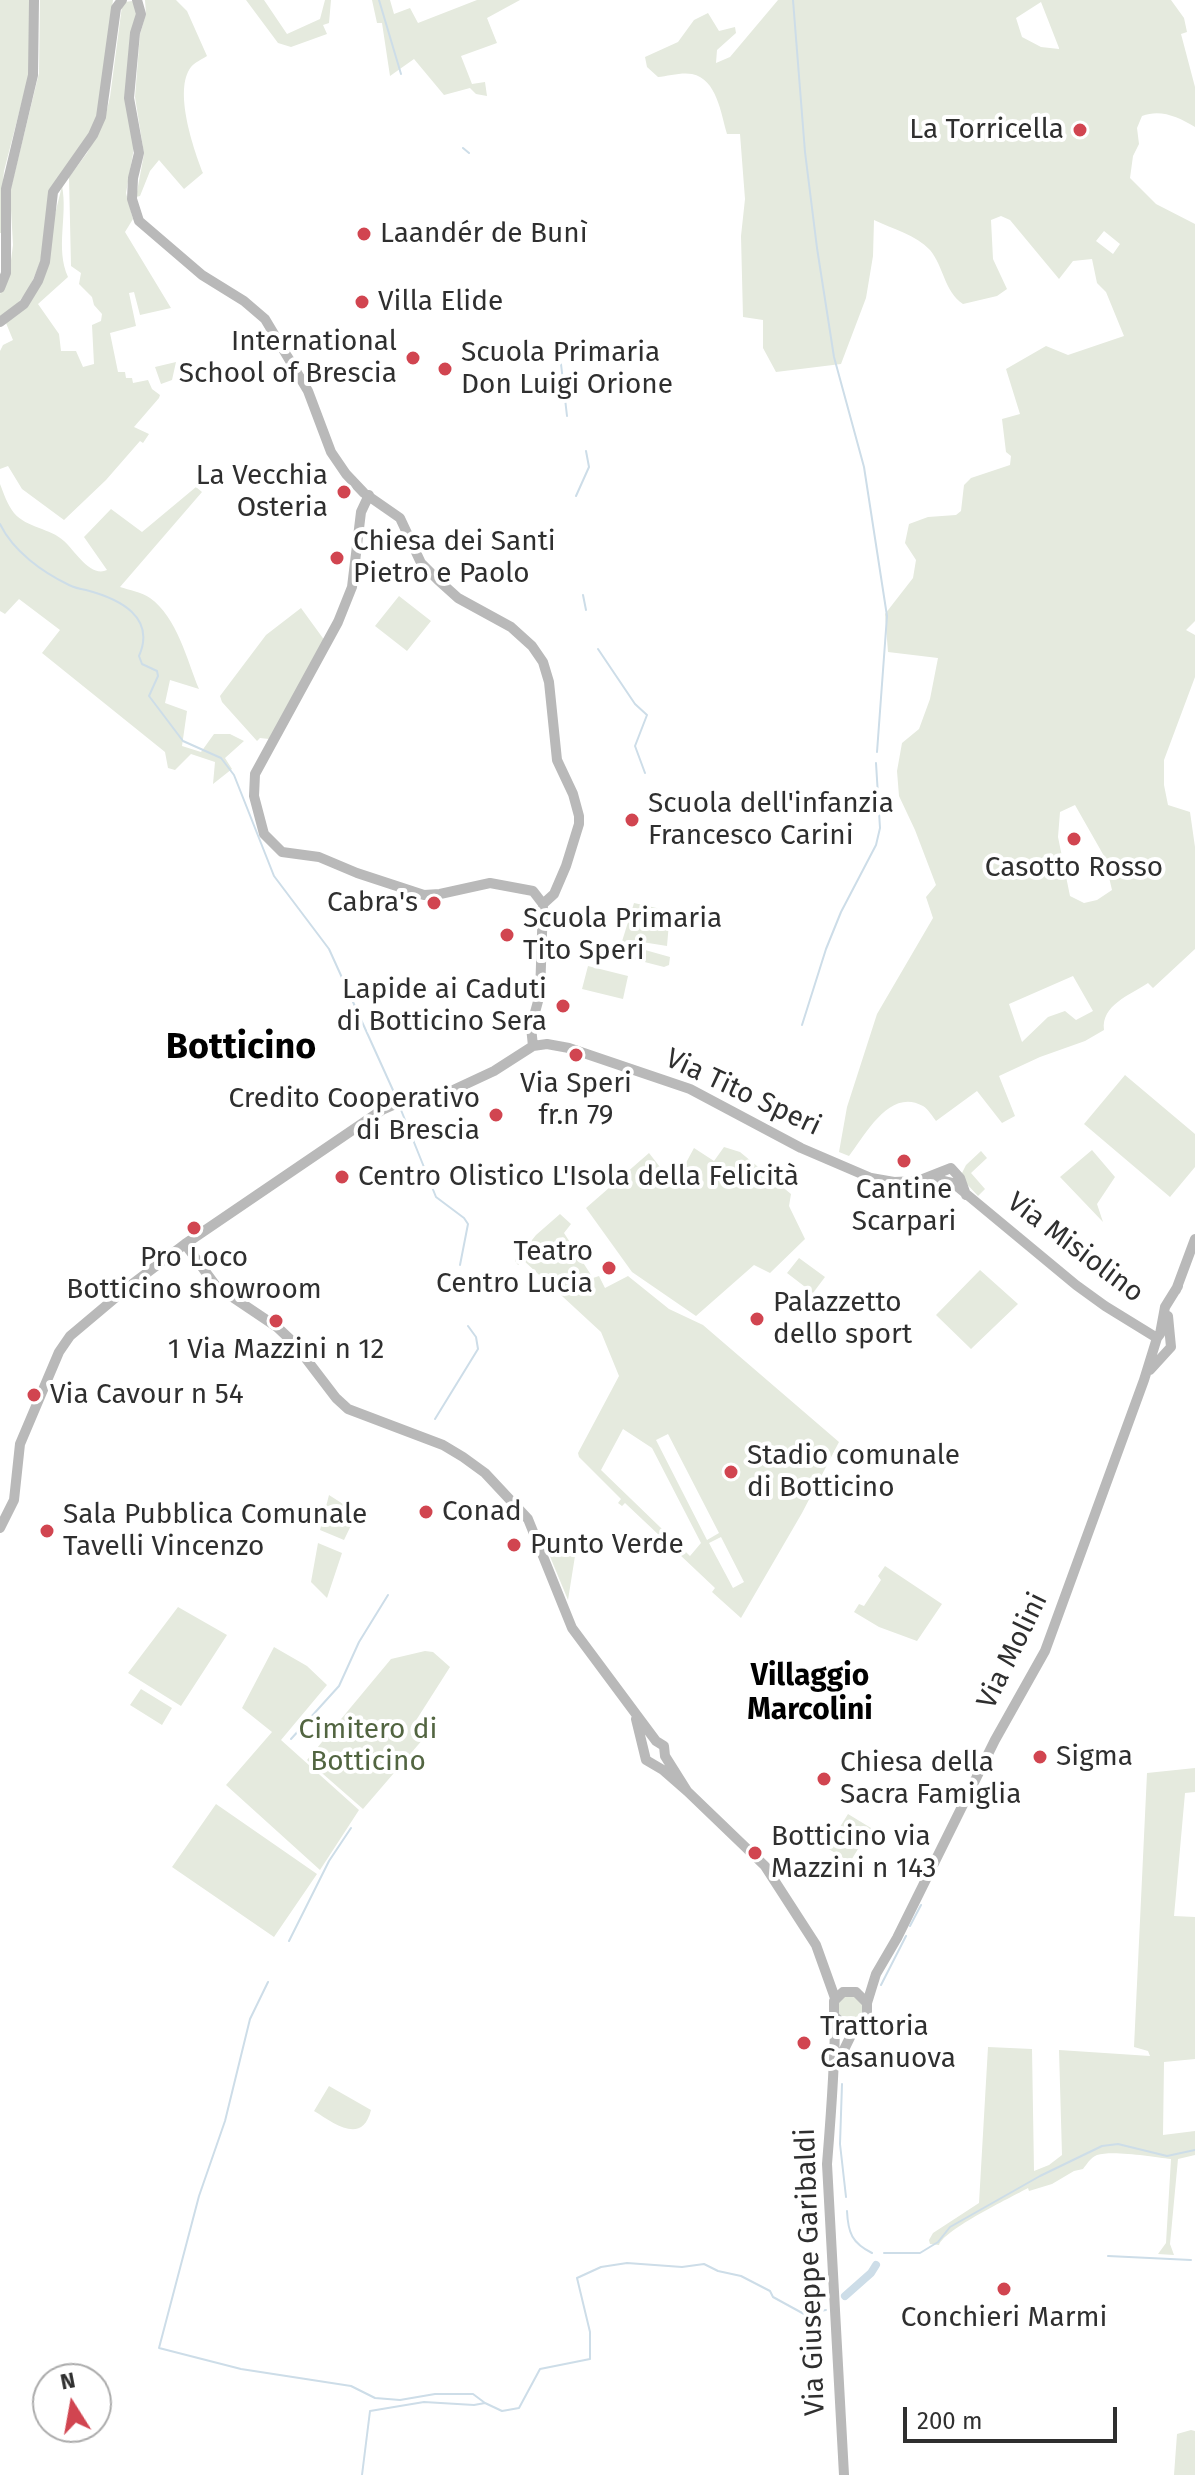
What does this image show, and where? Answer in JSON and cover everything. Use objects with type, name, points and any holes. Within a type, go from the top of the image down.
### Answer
[{"type":"street","points":[[0,288],[6,273],[8,175],[33,75],[34,0]]},
{"type":"street","points":[[0,322],[24,304],[38,281],[45,262],[53,192],[93,135],[101,117],[116,8],[122,0]]},
{"type":"street","points":[[137,0],[141,14],[135,33],[129,98],[139,153],[131,190],[136,215],[152,233],[202,275],[244,301],[265,319],[308,391],[331,452],[365,492],[400,518],[421,563],[438,580],[458,598],[511,627],[532,646],[543,662],[549,682],[555,752],[579,816],[566,866],[554,894],[543,904]]},
{"type":"street","points":[[0,1528],[14,1500],[20,1444],[70,1336],[185,1244],[390,1106],[437,1097],[466,1085],[536,1045],[532,1022],[540,994],[543,904],[533,891],[490,883],[440,894],[412,892],[319,857],[282,852],[264,834],[253,788],[257,767],[338,622],[352,587],[365,492]]},
{"type":"street","name":"Via Tito Speri","points":[[536,1045],[569,1048],[690,1089],[801,1148],[863,1176],[894,1182],[928,1178],[950,1169]]},
{"type":"street","points":[[928,1178],[953,1183],[950,1169]]},
{"type":"street","name":"Via Misiolino","points":[[950,1169],[960,1178],[966,1195]]},
{"type":"street","name":"Via Misiolino","points":[[953,1183],[1076,1285],[1161,1342]]},
{"type":"street","name":"Via Molini","points":[[867,2003],[876,1974],[995,1740],[1049,1642],[1144,1380],[1161,1342],[1195,1239]]},
{"type":"street","points":[[185,1244],[216,1286],[277,1327],[294,1343],[348,1409],[443,1445],[485,1473],[528,1519],[572,1628],[656,1741],[664,1746],[665,1756],[687,1791]]},
{"type":"street","name":"Via Molini","points":[[1161,1342],[1161,1321],[1170,1296],[1178,1286]]},
{"type":"street","points":[[1140,1327],[1161,1321]]},
{"type":"street","points":[[635,1713],[644,1747],[643,1756],[687,1791]]},
{"type":"street","points":[[644,1747],[656,1741]]},
{"type":"street","points":[[654,1764],[665,1756]]},
{"type":"street","name":"Via Giuseppe Garibaldi","points":[[687,1791],[772,1875],[813,1939],[835,1998],[832,2007],[835,2018],[835,2067],[827,2164],[844,2475]]},
{"type":"street","name":"Via Molini","points":[[850,1990],[876,1974]]},
{"type":"street","points":[[830,1980],[860,1993],[867,2003]]},
{"type":"street","points":[[835,1998],[850,1990]]},
{"type":"street","name":"Via Giuseppe Garibaldi","points":[[835,2067],[856,2025],[867,2015],[867,2003]]},
{"type":"street","points":[[835,2018],[844,2025],[856,2025]]},
{"type":"green space","points":[[0,0],[29,0],[29,74],[4,171],[3,233],[0,233]]},
{"type":"green space","points":[[40,0],[113,0],[98,116],[90,134],[54,183],[40,263],[29,289],[14,308],[0,318],[0,294],[9,276],[13,245],[10,192],[39,73]]},
{"type":"green space","points":[[145,0],[176,0],[187,11],[207,56],[191,67],[184,90],[187,120],[203,173],[184,189],[159,160],[150,171],[140,196],[136,197],[144,154],[135,97],[140,34],[146,14]]},
{"type":"green space","points":[[246,0],[264,0],[287,34],[320,19],[325,0],[331,0],[329,23],[323,25],[327,34],[291,47],[278,43]]},
{"type":"green space","points":[[372,0],[390,0],[394,14],[410,8],[418,23],[477,0],[520,0],[487,18],[497,43],[461,56],[472,84],[485,82],[487,96],[476,94],[470,88],[444,95],[414,59],[390,76],[382,23],[377,23]]},
{"type":"green space","points":[[778,0],[1171,0],[1184,18],[1187,32],[1181,34],[1195,87],[1195,127],[1169,115],[1156,113],[1142,116],[1137,128],[1139,144],[1133,156],[1130,178],[1156,204],[1195,224],[1195,621],[1186,630],[1195,635],[1195,677],[1164,760],[1164,785],[1168,805],[1190,812],[1195,847],[1195,949],[1153,988],[1148,983],[1112,1007],[1104,1021],[1104,1030],[1085,1041],[999,1076],[1015,1116],[1002,1123],[977,1091],[936,1121],[923,1106],[911,1102],[900,1103],[880,1116],[849,1156],[839,1152],[847,1107],[877,1014],[933,918],[926,897],[936,885],[899,796],[897,771],[902,743],[919,729],[930,699],[938,658],[888,652],[885,614],[913,578],[916,560],[905,543],[909,524],[928,517],[956,515],[961,511],[964,485],[971,478],[1010,465],[1011,456],[1006,452],[1002,419],[1020,414],[1006,369],[1046,346],[1068,355],[1124,336],[1106,292],[1097,283],[1092,259],[1073,261],[1059,279],[1010,220],[1001,216],[991,220],[993,259],[1007,289],[997,296],[963,304],[948,286],[930,250],[911,236],[874,220],[873,256],[866,298],[841,364],[776,372],[763,348],[763,320],[743,317],[741,236],[745,199],[740,134],[727,134],[717,98],[700,77],[684,73],[658,77],[647,67],[645,57],[678,42],[694,20],[708,13],[719,31],[735,27],[736,33],[717,50],[716,63],[730,57]],"holes":[[[1041,2],[1059,49],[1041,47],[1022,37],[1016,18]],[[1104,231],[1120,244],[1113,254],[1096,241]],[[1075,805],[1104,856],[1112,890],[1097,900],[1084,903],[1070,896],[1058,837],[1060,812]],[[1073,976],[1093,1011],[1076,1020],[1065,1011],[1048,1017],[1022,1042],[1009,1004]]]},
{"type":"green space","points":[[132,1],[138,10],[131,33],[134,148],[126,193],[133,219],[125,232],[171,308],[140,315],[134,292],[129,293],[136,326],[110,333],[118,372],[125,372],[126,378],[132,378],[133,383],[148,380],[152,389],[160,395],[134,427],[149,434],[143,443],[140,441],[106,480],[64,520],[22,489],[8,466],[0,469],[0,351],[3,345],[13,340],[6,323],[35,294],[62,186],[62,255],[68,277],[38,304],[59,334],[61,351],[76,351],[83,367],[94,364],[92,325],[101,321],[102,314],[92,297],[79,284],[81,273],[71,266],[69,177],[87,153],[105,118],[122,6]]},
{"type":"green space","points":[[176,362],[172,380],[161,384],[155,367]]},
{"type":"green space","points":[[0,484],[9,506],[19,518],[52,533],[89,567],[101,571],[107,570],[84,537],[111,509],[142,532],[196,487],[202,492],[120,587],[143,594],[159,606],[174,627],[185,652],[199,689],[170,680],[165,703],[187,711],[182,746],[201,752],[214,734],[230,734],[244,741],[225,758],[232,769],[213,784],[215,762],[191,754],[175,770],[168,768],[165,752],[42,653],[60,630],[19,599],[5,614],[0,611]]},
{"type":"green space","points":[[399,596],[431,621],[407,651],[375,626]]},
{"type":"green space","points":[[301,608],[325,641],[269,739],[260,738],[257,741],[220,696],[266,635]]},
{"type":"green space","points":[[634,903],[670,911],[667,946],[642,942],[624,952],[619,951]]},
{"type":"green space","points":[[645,950],[670,957],[669,965],[664,967],[633,959]]},
{"type":"green space","points":[[588,966],[628,976],[623,999],[582,989]]},
{"type":"green space","points":[[1125,1075],[1195,1134],[1195,1167],[1170,1197],[1084,1124]]},
{"type":"green space","points":[[724,1147],[740,1152],[791,1194],[789,1206],[805,1239],[770,1273],[754,1265],[696,1316],[632,1272],[586,1208],[649,1153],[674,1185],[694,1148],[714,1161]]},
{"type":"green space","points":[[1092,1150],[1115,1177],[1097,1204],[1103,1222],[1060,1177]]},
{"type":"green space","points":[[981,1151],[987,1158],[971,1173],[985,1189],[978,1196],[965,1182],[962,1173]]},
{"type":"green space","points":[[560,1214],[571,1224],[564,1233],[593,1278],[599,1276],[605,1288],[628,1276],[669,1309],[703,1325],[839,1442],[741,1618],[712,1592],[715,1588],[625,1503],[622,1506],[618,1503],[621,1499],[579,1457],[578,1453],[619,1376],[601,1332],[523,1260],[518,1265],[515,1261],[520,1248],[524,1250]],"holes":[[[623,1429],[652,1448],[701,1543],[690,1556],[601,1470]],[[668,1434],[719,1533],[707,1540],[656,1440]],[[721,1537],[744,1582],[733,1588],[709,1543]]]},
{"type":"green space","points":[[799,1258],[825,1277],[813,1293],[787,1273]]},
{"type":"green space","points":[[980,1270],[1018,1304],[971,1349],[936,1315]]},
{"type":"green space","points":[[329,1495],[357,1513],[344,1540],[320,1530]]},
{"type":"green space","points":[[539,1530],[575,1556],[568,1600]]},
{"type":"green space","points":[[318,1543],[342,1553],[327,1598],[311,1582]]},
{"type":"green space","points":[[885,1566],[942,1604],[917,1641],[879,1627],[854,1612],[859,1604],[864,1606],[881,1580],[878,1576]]},
{"type":"green space","points":[[178,1607],[227,1635],[181,1706],[128,1673]]},
{"type":"green space","points":[[274,1647],[307,1666],[327,1685],[281,1740],[359,1810],[320,1870],[226,1785],[272,1732],[242,1708]]},
{"type":"green space","name":"Cimitero di Botticino","points":[[433,1652],[450,1667],[415,1722],[424,1738],[363,1809],[307,1760],[391,1659]]},
{"type":"green space","points":[[141,1689],[172,1708],[162,1725],[130,1705]]},
{"type":"green space","points":[[1195,1768],[1195,1792],[1185,1793],[1174,1916],[1195,1917],[1195,2059],[1164,2062],[1163,2135],[1195,2131],[1195,2155],[1178,2159],[1170,2244],[1174,2255],[1158,2254],[1166,2243],[1171,2159],[1123,2154],[1097,2155],[1083,2169],[1052,2184],[1029,2191],[1028,2188],[965,2223],[939,2245],[930,2244],[933,2233],[979,2203],[988,2047],[1032,2049],[1034,2171],[1062,2155],[1059,2050],[1150,2056],[1148,2051],[1134,2047],[1147,1773]]},
{"type":"green space","points":[[216,1804],[317,1874],[274,1937],[172,1867]]},
{"type":"green space","points":[[848,1814],[871,1828],[850,1862],[827,1848]]},
{"type":"green space","points":[[857,1996],[865,2009],[859,2019],[848,2022],[838,2015],[837,2003],[842,1997]]},
{"type":"green space","points":[[329,2086],[371,2110],[361,2127],[354,2129],[338,2125],[314,2111]]},
{"type":"green space","points":[[1195,2431],[1195,2475],[1174,2475],[1177,2434]]},
{"type":"waterway","points":[[379,0],[401,74]]},
{"type":"waterway","points":[[793,0],[805,152],[817,248],[834,357],[864,467],[887,616],[877,752]]},
{"type":"waterway","points":[[463,148],[469,153]]},
{"type":"waterway","points":[[561,364],[567,416]]},
{"type":"waterway","points":[[576,496],[589,467],[586,451]]},
{"type":"waterway","points":[[0,524],[20,552],[39,567],[71,586],[111,599],[139,620],[143,630],[139,656],[142,664],[157,671],[158,676],[149,696],[183,741],[221,758],[234,775],[274,876],[329,949],[397,1099]]},
{"type":"waterway","points":[[583,595],[586,610]]},
{"type":"waterway","points":[[598,649],[635,704],[647,715],[635,746],[645,773]]},
{"type":"waterway","points":[[802,1025],[841,912],[876,845],[880,828],[876,763]]},
{"type":"waterway","points":[[399,1105],[436,1197],[468,1224],[460,1265]]},
{"type":"waterway","points":[[435,1419],[478,1349],[476,1337],[468,1326]]},
{"type":"waterway","points":[[291,1739],[339,1686],[359,1642],[388,1595]]},
{"type":"waterway","points":[[289,1941],[329,1861],[351,1828]]},
{"type":"waterway","points":[[910,1926],[921,1905]]},
{"type":"waterway","points":[[881,1985],[906,1936]]},
{"type":"waterway","points":[[268,1982],[250,2019],[225,2121],[199,2196],[159,2348],[241,2369],[351,2386],[375,2398],[400,2400],[435,2394],[473,2394],[485,2403]]},
{"type":"waterway","points":[[842,2084],[840,2144],[846,2197]]},
{"type":"waterway","points":[[884,2253],[920,2253],[938,2242],[950,2227],[1040,2176],[1102,2146],[1118,2144],[1167,2156],[1195,2150]]},
{"type":"waterway","points":[[847,2211],[852,2236],[872,2253]]},
{"type":"waterway","points":[[1108,2256],[1191,2260]]},
{"type":"waterway","points":[[362,2475],[370,2411],[424,2402],[485,2403],[502,2411],[519,2408],[540,2369],[590,2359],[590,2332],[577,2278],[601,2267],[627,2263],[682,2267],[704,2264],[741,2276],[804,2314],[826,2310]]},
{"type":"waterway","points":[[845,2296],[876,2265]]},
{"type":"place","name":"La Torricella","points":[[1080,130]]},
{"type":"place","name":"Laandér de Bunì","points":[[364,234]]},
{"type":"place","name":"Villa Elide","points":[[362,302]]},
{"type":"place","name":"International School of Brescia","points":[[413,358]]},
{"type":"place","name":"Scuola Primaria Don Luigi Orione","points":[[445,369]]},
{"type":"place","name":"La Vecchia Osteria","points":[[344,492]]},
{"type":"place","name":"Chiesa dei Santi Pietro e Paolo","points":[[337,558]]},
{"type":"place","name":"Scuola dell'infanzia Francesco Carini","points":[[632,820]]},
{"type":"place","name":"Casotto Rosso","points":[[1074,839]]},
{"type":"place","name":"Cabra's","points":[[434,903]]},
{"type":"place","name":"Scuola Primaria Tito Speri","points":[[507,935]]},
{"type":"place","name":"Lapide ai Caduti di Botticino Sera","points":[[563,1006]]},
{"type":"place","name":"Via Speri fr.n 79","points":[[576,1055]]},
{"type":"place","name":"Credito Cooperativo di Brescia","points":[[496,1115]]},
{"type":"place","name":"Cantine Scarpari","points":[[904,1161]]},
{"type":"place","name":"Centro Olistico L'Isola della Felicità","points":[[342,1177]]},
{"type":"place","name":"Pro Loco Botticino showroom","points":[[194,1228]]},
{"type":"place","name":"Teatro Centro Lucia","points":[[609,1268]]},
{"type":"place","name":"Palazzetto dello sport","points":[[757,1319]]},
{"type":"place","name":"1 Via Mazzini n 12","points":[[276,1321]]},
{"type":"place","name":"Via Cavour n 54","points":[[34,1395]]},
{"type":"place","name":"Stadio comunale di Botticino","points":[[731,1472]]},
{"type":"place","name":"Conad","points":[[426,1512]]},
{"type":"place","name":"Sala Pubblica Comunale Tavelli Vincenzo","points":[[47,1531]]},
{"type":"place","name":"Punto Verde","points":[[514,1545]]},
{"type":"place","name":"Sigma","points":[[1040,1757]]},
{"type":"place","name":"Chiesa della Sacra Famiglia","points":[[824,1779]]},
{"type":"place","name":"Botticino via Mazzini n 143","points":[[755,1853]]},
{"type":"place","name":"Trattoria Casanuova","points":[[804,2043]]},
{"type":"place","name":"Conchieri Marmi","points":[[1004,2289]]},
{"type":"district","name":"Botticino","points":[[241,1048]]},
{"type":"district","name":"Villaggio Marcolini","points":[[810,1694]]}]
